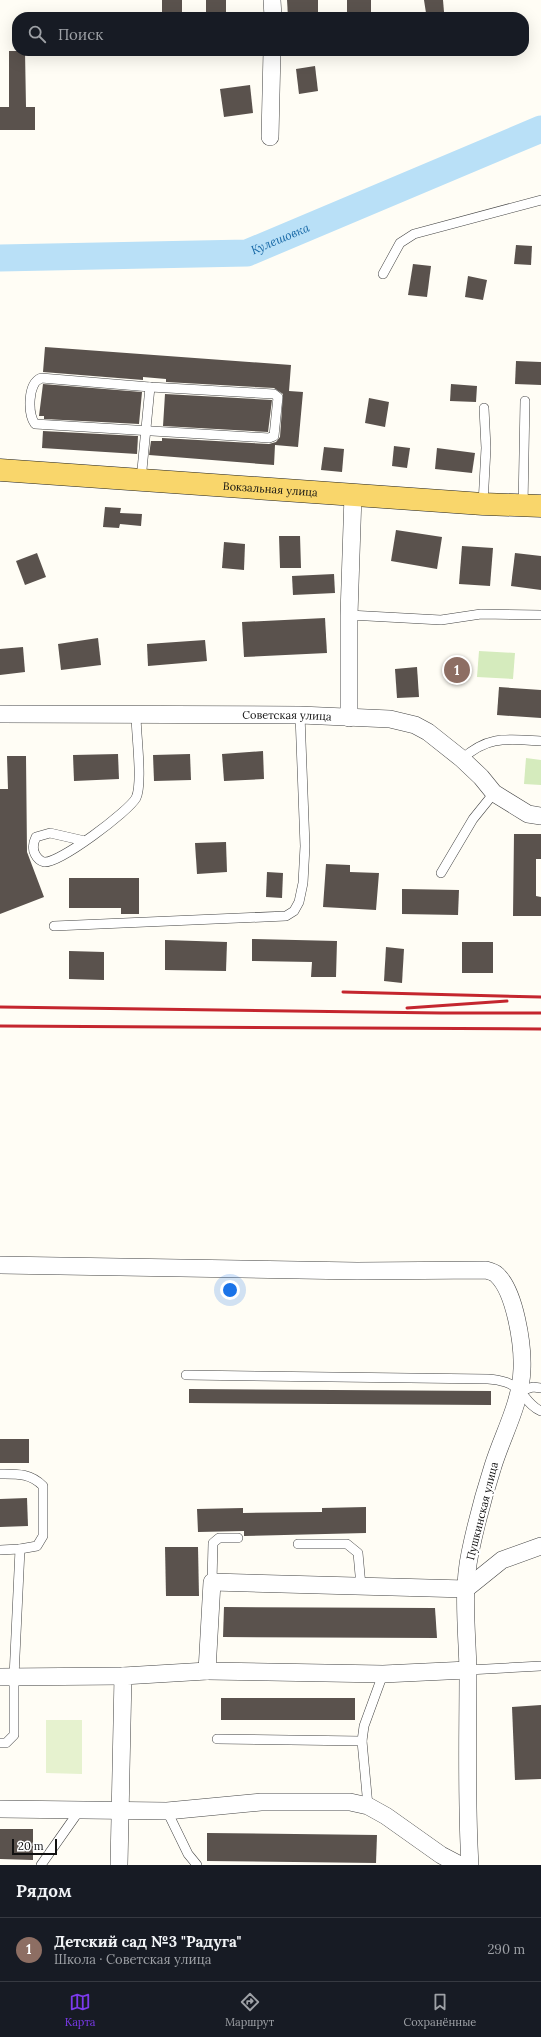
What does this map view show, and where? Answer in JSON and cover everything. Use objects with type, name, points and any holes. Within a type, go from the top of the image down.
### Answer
[{"type":"main road","name":"Вокзальная улица","points":[[0,470],[483,504],[532,506]]},
{"type":"street","points":[[272,0],[273,12]]},
{"type":"street","points":[[270,137],[272,56]]},
{"type":"street","points":[[349,718],[349,615],[352,495]]},
{"type":"street","name":"Советская улица","points":[[0,714],[300,715],[390,719],[415,725],[440,740],[482,777],[494,793],[528,814],[541,816]]},
{"type":"street","name":"Пушкинская улица","points":[[0,1265],[357,1271],[486,1270],[496,1273],[503,1283],[510,1300],[521,1342],[522,1369],[520,1391],[493,1466],[470,1554],[466,1589],[468,1670],[467,1822],[470,1865]]},
{"type":"street","points":[[207,1671],[212,1582],[466,1589],[502,1560],[541,1546]]},
{"type":"street","points":[[7,1677],[123,1676],[207,1671],[383,1674],[468,1670]]},
{"type":"street","points":[[119,1865],[123,1676]]},
{"type":"street","points":[[0,1809],[167,1811],[261,1802],[350,1802],[368,1806],[407,1830],[441,1855],[460,1865]]},
{"type":"lane","points":[[383,274],[400,243],[414,234],[541,200]]},
{"type":"lane","points":[[41,378],[150,387],[274,394],[278,397],[276,429],[274,436],[269,438],[145,432],[35,424],[30,413],[32,386],[34,382],[41,378]]},
{"type":"lane","points":[[141,480],[150,387]]},
{"type":"lane","points":[[525,401],[532,506]]},
{"type":"lane","points":[[483,504],[486,448],[484,408]]},
{"type":"lane","points":[[349,615],[441,620],[481,614],[541,614]]},
{"type":"lane","points":[[85,841],[50,833],[36,837],[33,844],[34,852],[39,859],[45,862],[53,860],[85,841],[120,815],[135,799],[138,785],[136,715]]},
{"type":"lane","points":[[54,926],[286,916],[294,911],[300,902],[303,883],[305,846],[300,715]]},
{"type":"lane","points":[[462,759],[473,749],[486,742],[541,741]]},
{"type":"lane","points":[[441,873],[473,819],[494,793]]},
{"type":"lane","points":[[186,1375],[488,1379],[504,1381],[520,1391],[535,1408],[541,1411]]},
{"type":"lane","points":[[520,1391],[533,1387],[541,1388]]},
{"type":"lane","points":[[0,1474],[20,1474],[35,1477],[43,1486],[43,1536],[37,1546],[20,1550],[0,1550]]},
{"type":"lane","points":[[212,1582],[213,1543],[219,1538],[238,1538]]},
{"type":"lane","points":[[298,1544],[347,1544],[358,1553],[361,1586]]},
{"type":"lane","points":[[0,1743],[6,1743],[14,1735],[7,1677],[20,1550]]},
{"type":"lane","points":[[468,1670],[541,1666]]},
{"type":"lane","points":[[368,1806],[362,1741],[364,1726],[383,1674]]},
{"type":"lane","points":[[217,1739],[362,1741]]},
{"type":"lane","points":[[41,1865],[79,1811]]},
{"type":"lane","points":[[167,1811],[188,1854],[197,1865]]},
{"type":"green space","points":[[479,651],[515,653],[513,679],[477,677]]},
{"type":"green space","points":[[526,758],[541,760],[541,785],[524,784]]},
{"type":"green space","points":[[46,1720],[82,1720],[82,1774],[46,1773]]},
{"type":"building","points":[[162,0],[182,0],[182,12],[162,12]]},
{"type":"building","points":[[206,0],[226,0],[226,12],[206,12]]},
{"type":"building","points":[[287,0],[318,0],[318,12],[288,12]]},
{"type":"building","points":[[347,0],[371,0],[371,12],[347,12]]},
{"type":"building","points":[[424,0],[443,0],[444,12],[426,12]]},
{"type":"building","points":[[9,51],[12,51],[12,56],[25,56],[26,107],[35,107],[35,130],[0,130],[0,107],[9,107]]},
{"type":"building","points":[[315,66],[318,91],[299,94],[296,69]]},
{"type":"building","points":[[250,85],[253,113],[224,117],[220,89]]},
{"type":"building","points":[[516,245],[532,246],[531,265],[514,264]]},
{"type":"building","points":[[413,264],[431,266],[427,297],[408,295]]},
{"type":"building","points":[[468,276],[487,280],[483,300],[465,297]]},
{"type":"building","points":[[45,347],[291,365],[289,391],[303,392],[298,447],[275,445],[274,465],[149,455],[151,441],[162,441],[162,438],[269,444],[276,442],[280,437],[283,394],[274,388],[166,382],[166,379],[143,377],[143,380],[43,372]]},
{"type":"building","points":[[516,361],[541,362],[541,385],[515,384]]},
{"type":"building","points":[[43,384],[142,392],[139,424],[44,419],[44,416],[39,416]]},
{"type":"building","points":[[451,384],[477,386],[476,402],[450,401]]},
{"type":"building","points":[[165,394],[272,400],[268,432],[163,426]]},
{"type":"building","points":[[369,398],[389,402],[385,427],[365,423]]},
{"type":"building","points":[[43,431],[138,436],[137,454],[42,448]]},
{"type":"building","points":[[394,446],[410,448],[407,468],[392,466]]},
{"type":"building","points":[[324,447],[344,449],[342,472],[321,470]]},
{"type":"building","points":[[437,448],[475,453],[472,473],[435,469]]},
{"type":"building","points":[[105,507],[121,508],[120,513],[142,514],[141,526],[120,524],[119,528],[103,527]]},
{"type":"building","points":[[396,530],[442,537],[437,569],[391,561]]},
{"type":"building","points":[[279,536],[300,536],[301,568],[280,568]]},
{"type":"building","points":[[224,542],[245,544],[244,570],[222,568]]},
{"type":"building","points":[[462,546],[493,548],[490,586],[459,584]]},
{"type":"building","points":[[37,553],[46,577],[25,585],[16,561]]},
{"type":"building","points":[[515,553],[541,556],[541,590],[511,586]]},
{"type":"building","points":[[334,574],[335,593],[293,595],[292,576]]},
{"type":"building","points":[[325,618],[327,653],[244,657],[242,622]]},
{"type":"building","points":[[98,638],[101,665],[61,670],[58,644]]},
{"type":"building","points":[[205,640],[207,661],[148,666],[147,644]]},
{"type":"building","points":[[23,647],[25,672],[0,675],[0,649]]},
{"type":"building","points":[[417,667],[419,697],[397,698],[395,669]]},
{"type":"building","points":[[499,687],[541,690],[541,718],[497,715]]},
{"type":"building","points":[[263,751],[264,779],[224,781],[222,754]]},
{"type":"building","points":[[118,754],[119,779],[74,781],[73,755]]},
{"type":"building","points":[[190,754],[191,780],[154,781],[153,755]]},
{"type":"building","points":[[7,756],[26,756],[27,852],[44,897],[0,914],[0,789],[8,789]]},
{"type":"building","points":[[514,834],[541,834],[541,859],[536,859],[536,896],[541,897],[541,916],[513,916]]},
{"type":"building","points":[[226,842],[227,872],[197,874],[195,843]]},
{"type":"building","points":[[326,864],[350,865],[350,872],[379,873],[376,910],[323,907]]},
{"type":"building","points":[[267,872],[283,873],[282,898],[266,897]]},
{"type":"building","points":[[69,878],[139,878],[139,914],[121,914],[121,908],[69,908]]},
{"type":"building","points":[[402,889],[459,890],[458,915],[402,914]]},
{"type":"building","points":[[252,939],[337,941],[336,977],[311,977],[312,962],[252,961]]},
{"type":"building","points":[[165,940],[227,942],[226,971],[165,970]]},
{"type":"building","points":[[462,942],[493,942],[493,973],[462,973]]},
{"type":"building","points":[[386,947],[404,949],[402,983],[384,981]]},
{"type":"building","points":[[69,951],[104,952],[104,980],[69,979]]},
{"type":"building","points":[[189,1389],[491,1391],[491,1405],[189,1403]]},
{"type":"building","points":[[0,1439],[29,1439],[29,1463],[0,1463]]},
{"type":"building","points":[[27,1498],[28,1526],[0,1527],[0,1499]]},
{"type":"building","points":[[366,1507],[366,1533],[244,1536],[244,1531],[198,1532],[197,1509],[243,1508],[243,1513],[322,1512],[322,1508]]},
{"type":"building","points":[[165,1547],[198,1547],[199,1596],[166,1596]]},
{"type":"building","points":[[224,1607],[435,1608],[437,1638],[223,1637]]},
{"type":"building","points":[[221,1698],[355,1698],[355,1720],[221,1720]]},
{"type":"building","points":[[541,1705],[541,1779],[515,1780],[512,1707]]},
{"type":"building","points":[[0,1829],[33,1829],[33,1860],[0,1859]]},
{"type":"building","points":[[207,1833],[377,1835],[376,1863],[207,1861]]},
{"type":"waterway","name":"Кулешовка","points":[[0,258],[247,253],[541,129]]},
{"type":"railway","points":[[343,992],[541,997]]},
{"type":"railway","points":[[407,1008],[507,1001]]},
{"type":"railway","points":[[0,1007],[541,1013]]},
{"type":"railway","points":[[0,1026],[541,1029]]},
{"type":"place","name":"Детский сад №3 \"Радуга\"","points":[[457,670]]}]
